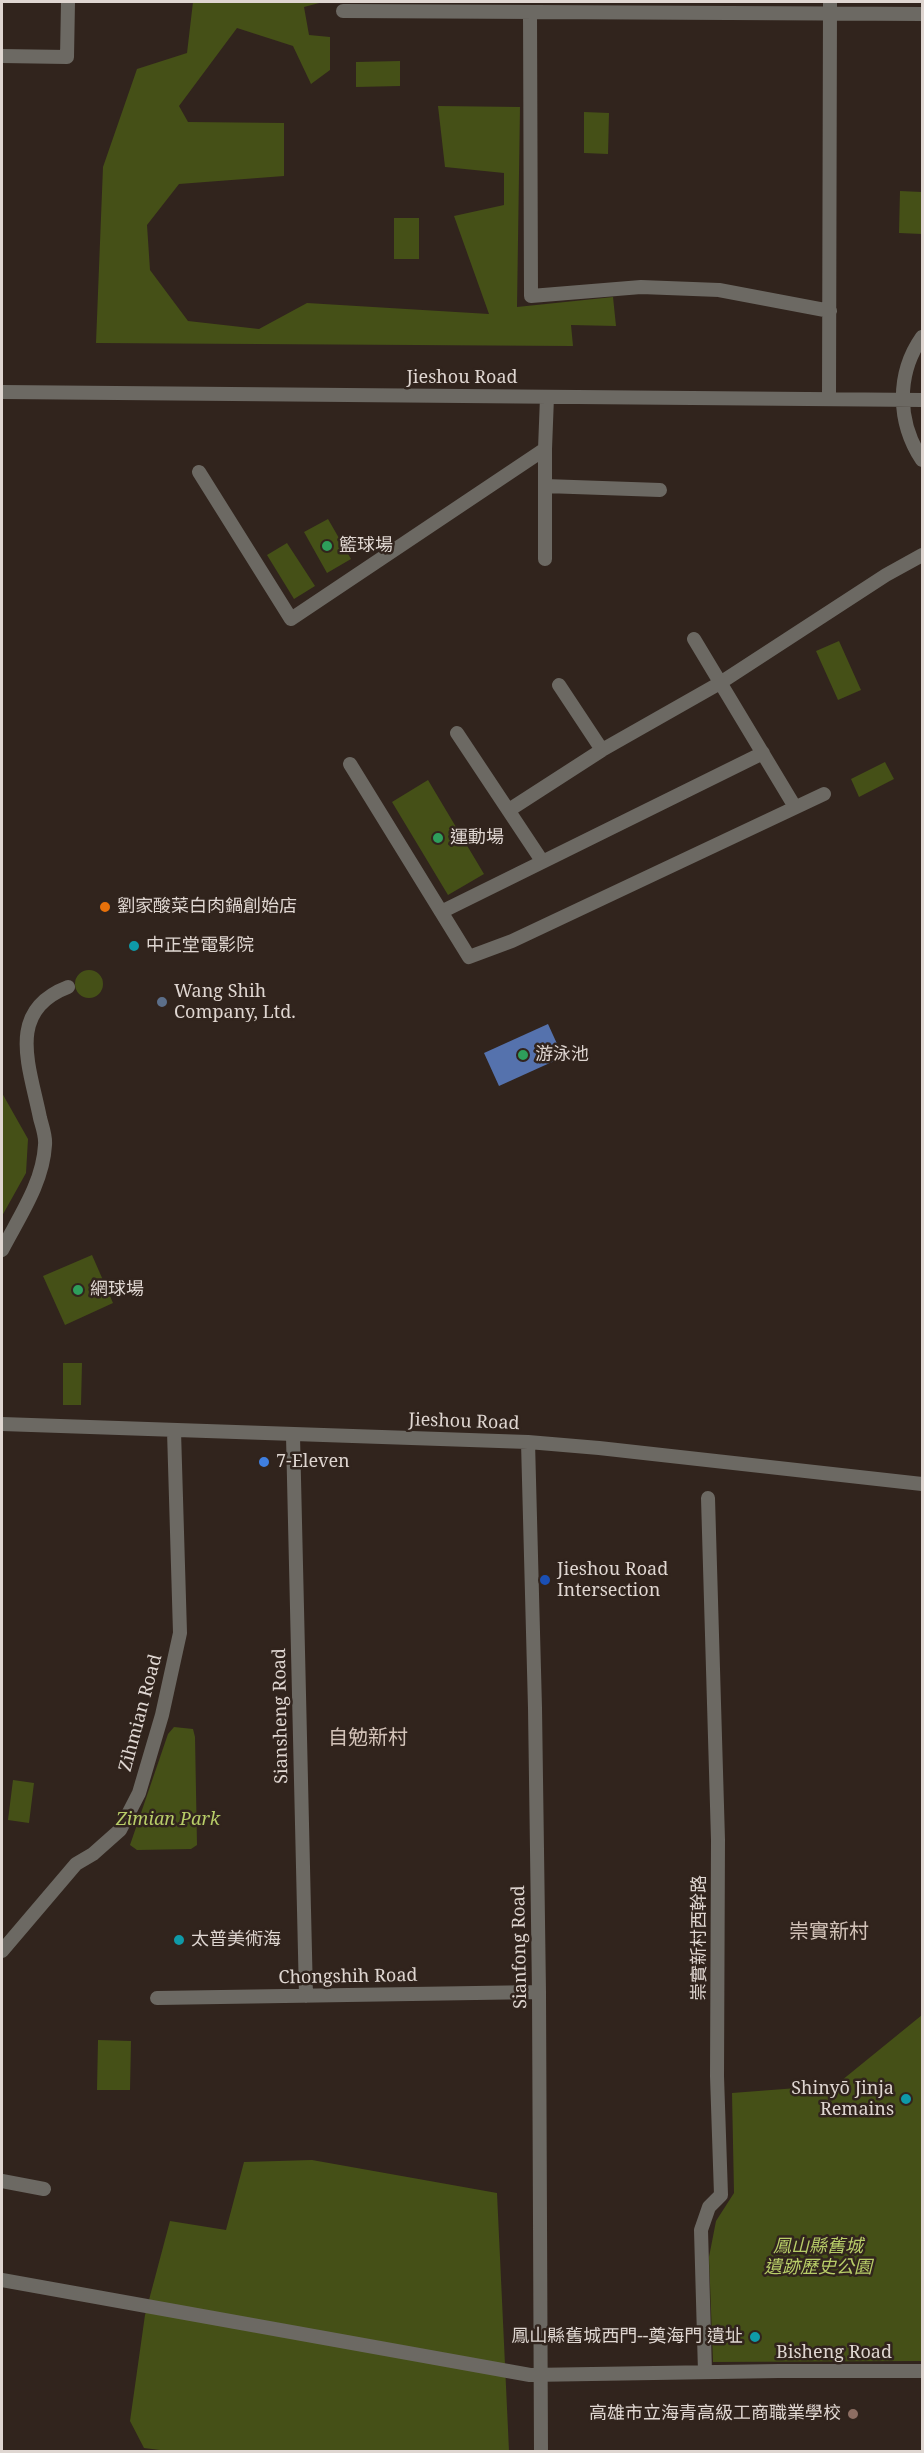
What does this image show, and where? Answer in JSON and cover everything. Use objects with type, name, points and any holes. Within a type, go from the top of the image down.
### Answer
[{"type":"street","points":[[2,56],[67,57],[68,2]]},
{"type":"street","points":[[829,398],[830,7]]},
{"type":"street","points":[[343,11],[530,12],[830,7],[922,14]]},
{"type":"street","points":[[530,12],[531,296],[641,287],[720,290],[830,311]]},
{"type":"street","points":[[922,337],[908,362],[902,399],[905,424],[922,460]]},
{"type":"street","name":"Jieshou Road","points":[[2,392],[922,400]]},
{"type":"street","points":[[545,560],[547,397]]},
{"type":"street","points":[[199,472],[291,619],[545,449]]},
{"type":"street","points":[[545,486],[660,490]]},
{"type":"street","points":[[508,810],[602,750],[720,683],[886,575],[922,555]]},
{"type":"street","points":[[694,639],[795,807]]},
{"type":"street","points":[[559,685],[602,750]]},
{"type":"street","points":[[457,733],[542,861]]},
{"type":"street","points":[[441,912],[763,753]]},
{"type":"street","points":[[350,764],[469,957],[512,941],[824,794]]},
{"type":"street","points":[[2,1250],[37,1184],[45,1143],[26,1057],[25,1041],[31,1018],[42,1002],[53,993],[68,987]]},
{"type":"street","name":"Jieshou Road","points":[[2,1424],[292,1436],[528,1442],[611,1449],[922,1484]]},
{"type":"street","name":"Zihmian Road","points":[[2,1951],[76,1864],[93,1854],[120,1830],[138,1793],[162,1715],[180,1633],[174,1431]]},
{"type":"street","name":"Siansheng Road","points":[[292,1436],[306,1996]]},
{"type":"street","name":"Sianfong Road","points":[[528,1442],[539,1992],[535,2375],[541,2451]]},
{"type":"street","name":"崇實新村西幹路","points":[[705,2372],[701,2230],[709,2207],[721,2194],[717,2076],[718,1840],[708,1498]]},
{"type":"street","name":"Chongshih Road","points":[[157,1998],[539,1992]]},
{"type":"street","points":[[2,2181],[44,2189]]},
{"type":"street","name":"Bisheng Road","points":[[2,2280],[535,2375],[922,2371]]},
{"type":"green space","points":[[193,2],[323,2],[304,7],[309,35],[330,37],[330,70],[311,84],[293,46],[237,28],[179,106],[188,122],[284,123],[284,176],[179,184],[147,225],[150,270],[188,321],[259,329],[307,303],[489,314],[454,216],[504,205],[504,173],[445,167],[438,106],[520,107],[517,307],[613,297],[616,326],[571,325],[573,346],[96,343],[103,167],[137,69],[187,53]]},
{"type":"green space","points":[[400,61],[400,86],[356,87],[356,62]]},
{"type":"green space","points":[[584,112],[609,113],[608,154],[584,153]]},
{"type":"green space","points":[[900,191],[922,192],[922,234],[899,233]]},
{"type":"green space","points":[[394,218],[419,218],[419,259],[394,259]]},
{"type":"green space","name":"籃球場","points":[[328,519],[351,559],[327,573],[304,532]]},
{"type":"green space","name":"籃球場","points":[[287,543],[315,586],[294,599],[267,555]]},
{"type":"green space","points":[[839,641],[861,690],[838,700],[816,651]]},
{"type":"green space","points":[[885,762],[894,779],[859,797],[851,779]]},
{"type":"green space","name":"運動場","points":[[428,780],[484,874],[448,895],[392,802]]},
{"type":"green space","points":[[89,970],[99,974],[103,984],[99,994],[89,998],[79,994],[75,984],[79,974]]},
{"type":"green space","points":[[2,1093],[28,1139],[26,1173],[2,1216]]},
{"type":"green space","name":"網球場","points":[[92,1255],[113,1303],[65,1325],[43,1276]]},
{"type":"green space","points":[[63,1363],[82,1363],[81,1405],[63,1405]]},
{"type":"green space","name":"Zimian Park","points":[[174,1727],[193,1729],[195,1737],[197,1845],[191,1849],[137,1850],[130,1845],[168,1734]]},
{"type":"green space","points":[[13,1780],[34,1783],[29,1823],[8,1820]]},
{"type":"green space","name":"鳳山縣舊城 遺跡歷史公園","points":[[922,2015],[922,2361],[713,2362],[709,2257],[716,2221],[734,2193],[732,2093],[836,2085]]},
{"type":"green space","points":[[98,2040],[131,2041],[130,2090],[97,2090]]},
{"type":"green space","points":[[312,2160],[497,2193],[509,2451],[168,2451],[144,2448],[130,2421],[145,2315],[170,2221],[226,2230],[244,2162]]},
{"type":"water","name":"游泳池","points":[[548,1024],[563,1057],[499,1086],[484,1053]]},
{"type":"place","name":"籃球場","points":[[327,546]]},
{"type":"place","name":"運動場","points":[[438,838]]},
{"type":"place","name":"劉家酸菜白肉鍋創始店","points":[[105,907]]},
{"type":"place","name":"中正堂電影院","points":[[134,946]]},
{"type":"place","name":"Wang Shih Company, Ltd.","points":[[162,1002]]},
{"type":"place","name":"游泳池","points":[[523,1055]]},
{"type":"place","name":"網球場","points":[[78,1290]]},
{"type":"place","name":"7-Eleven","points":[[264,1462]]},
{"type":"place","name":"Jieshou Road Intersection","points":[[545,1580]]},
{"type":"place","name":"太普美術海","points":[[179,1940]]},
{"type":"place","name":"Shinyō Jinja Remains","points":[[906,2099]]},
{"type":"place","name":"鳳山縣舊城西門--奠海門 遺址","points":[[755,2337]]},
{"type":"place","name":"高雄市立海青高級工商職業學校","points":[[853,2414]]},
{"type":"district","name":"自勉新村","points":[[368,1738]]},
{"type":"district","name":"崇實新村","points":[[829,1932]]}]
